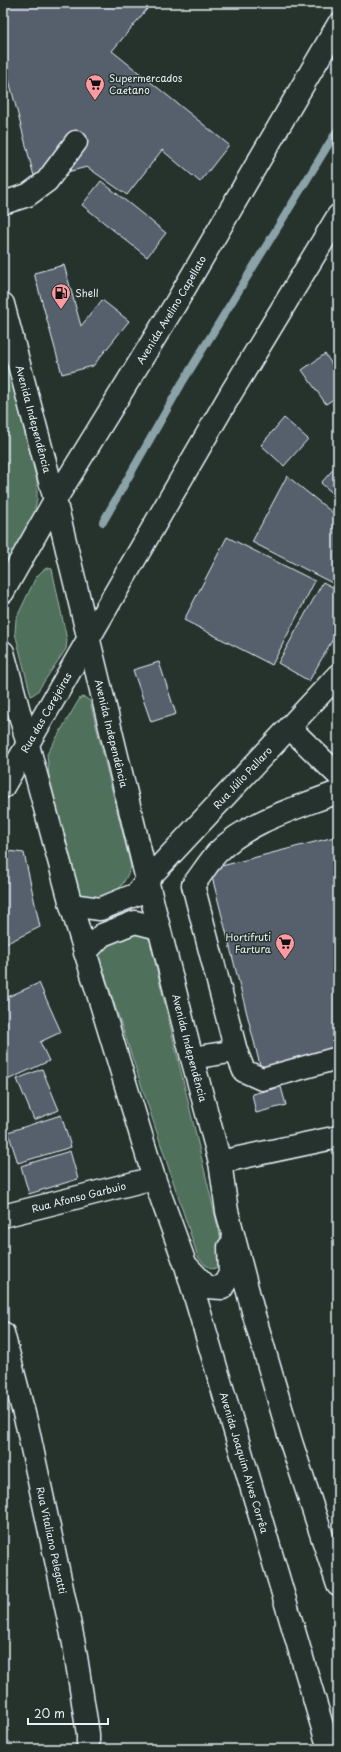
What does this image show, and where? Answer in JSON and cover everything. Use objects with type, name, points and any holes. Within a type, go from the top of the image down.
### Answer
[{"type":"main road","name":"Avenida Avelino Capellato","points":[[3,592],[55,500],[176,303],[338,25]]},
{"type":"main road","points":[[3,203],[28,195],[47,181],[76,142]]},
{"type":"main road","points":[[89,638],[231,393],[338,216]]},
{"type":"main road","name":"Avenida Independência","points":[[3,304],[55,500],[147,880],[220,1162]]},
{"type":"main road","name":"Rua das Cerejeiras","points":[[3,787],[28,741],[89,638]]},
{"type":"main road","points":[[3,652],[71,905],[154,1178]]},
{"type":"main road","name":"Rua Júlio Pallaro","points":[[71,905],[100,909],[137,894],[147,880],[338,675]]},
{"type":"main road","points":[[290,728],[338,775]]},
{"type":"main road","points":[[338,792],[299,807],[240,834],[217,854],[193,885],[236,1051],[244,1071],[262,1079],[338,1058]]},
{"type":"main road","points":[[85,953],[102,935],[136,922],[159,928]]},
{"type":"main road","points":[[192,1058],[236,1051]]},
{"type":"main road","points":[[186,1266],[207,1287],[222,1288],[230,1274],[227,1211],[220,1162],[338,1137]]},
{"type":"main road","name":"Rua Afonso Garbuio","points":[[3,1216],[154,1178]]},
{"type":"main road","name":"Avenida Joaquim Alves Corrêa","points":[[154,1178],[186,1266],[329,1749]]},
{"type":"main road","points":[[227,1211],[254,1315],[291,1442],[338,1585]]},
{"type":"main road","name":"Rua Vitaliano Pelegatti","points":[[3,1333],[27,1425],[74,1644],[88,1734],[88,1749]]},
{"type":"green space","points":[[3,345],[37,481],[37,499],[33,519],[16,550],[5,552],[3,552]]},
{"type":"green space","points":[[47,568],[52,569],[67,640],[66,649],[37,692],[31,696],[15,633],[16,619],[36,577]]},
{"type":"green space","points":[[84,697],[90,701],[131,867],[118,890],[94,901],[78,893],[49,776],[47,754],[80,698]]},
{"type":"green space","points":[[125,932],[146,934],[150,941],[225,1257],[222,1265],[213,1269],[205,1265],[198,1257],[99,957],[101,946]]},
{"type":"building","name":"Supermercados Caetano","points":[[3,3],[152,3],[112,51],[229,145],[200,182],[162,150],[127,195],[87,167],[35,180],[3,57]]},
{"type":"building","points":[[101,181],[166,233],[147,257],[82,205]]},
{"type":"building","name":"Shell","points":[[64,265],[81,326],[102,300],[129,321],[93,366],[62,374],[34,273]]},
{"type":"building","points":[[325,354],[338,373],[338,396],[326,404],[302,370]]},
{"type":"building","points":[[284,418],[308,439],[284,466],[261,445]]},
{"type":"building","points":[[338,464],[338,498],[321,483]]},
{"type":"building","points":[[287,476],[338,517],[338,586],[252,542]]},
{"type":"building","points":[[227,537],[315,581],[272,665],[184,620]]},
{"type":"building","points":[[323,582],[338,590],[338,630],[309,681],[278,663]]},
{"type":"building","points":[[159,662],[176,714],[151,722],[133,670]]},
{"type":"building","name":"Hortifruti Fartura","points":[[338,836],[338,1050],[261,1069],[210,869]]},
{"type":"building","points":[[8,851],[24,853],[40,927],[3,945],[3,860]]},
{"type":"building","points":[[39,983],[61,1032],[40,1042],[49,1061],[3,1082],[3,999]]},
{"type":"building","points":[[42,1069],[59,1110],[34,1120],[17,1079]]},
{"type":"building","points":[[281,1087],[286,1105],[256,1113],[252,1094]]},
{"type":"building","points":[[61,1115],[71,1147],[18,1163],[8,1132]]},
{"type":"building","points":[[70,1151],[78,1179],[29,1194],[21,1166]]},
{"type":"waterway","points":[[103,522],[182,383],[338,129]]},
{"type":"place","name":"Supermercados Caetano","points":[[95,101]]},
{"type":"place","name":"Shell","points":[[61,310]]},
{"type":"place","name":"Hortifruti Fartura","points":[[285,960]]}]
